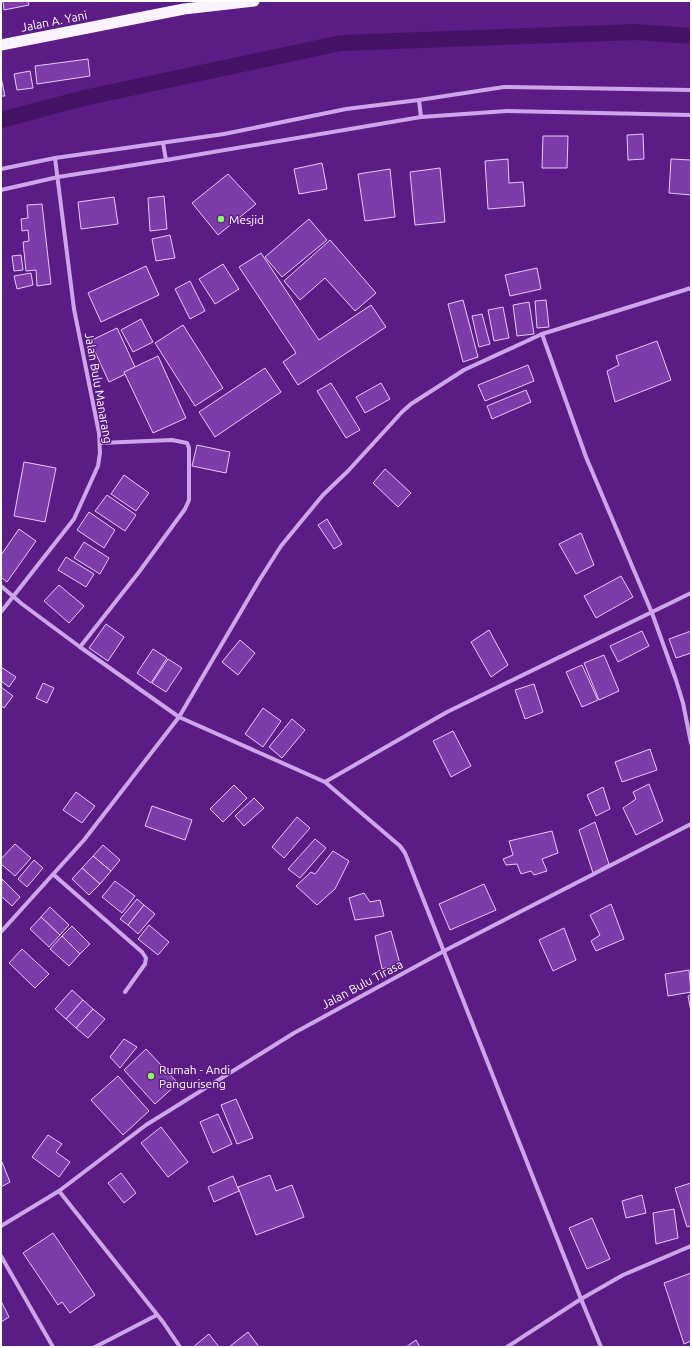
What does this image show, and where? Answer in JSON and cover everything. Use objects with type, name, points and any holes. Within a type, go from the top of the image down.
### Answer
[{"type":"highway","name":"Jalan A. Yani","points":[[1,45],[184,5],[254,1]]},
{"type":"street","points":[[1,169],[55,158],[224,134],[346,109],[504,87],[691,90]]},
{"type":"street","points":[[418,100],[421,117]]},
{"type":"street","points":[[1,190],[58,177],[421,117],[508,111],[691,115]]},
{"type":"street","points":[[163,143],[166,160]]},
{"type":"street","name":"Jalan Bulu Manarang","points":[[1,612],[74,519],[98,466],[100,453],[100,443],[74,309],[55,158]]},
{"type":"street","points":[[1,932],[84,840],[179,717],[281,546],[323,495],[411,404],[464,370],[542,334],[691,288]]},
{"type":"street","points":[[542,334],[586,457],[652,613],[676,680],[691,743]]},
{"type":"street","points":[[80,647],[139,572],[185,509],[189,500],[189,448],[187,443],[172,440],[100,443]]},
{"type":"street","points":[[1,586],[13,597],[80,647],[179,717],[325,782],[400,846],[405,853],[581,1299],[602,1347]]},
{"type":"street","points":[[325,782],[447,712],[691,593]]},
{"type":"street","name":"Jalan Bulu Tirasa","points":[[1,1226],[59,1191],[146,1126],[299,1030],[444,951],[691,824]]},
{"type":"street","points":[[54,875],[142,952],[146,958],[146,964],[125,992]]},
{"type":"street","points":[[59,1191],[157,1315],[180,1347]]},
{"type":"street","points":[[507,1347],[581,1299],[629,1272],[691,1246]]},
{"type":"street","points":[[1,1256],[53,1347]]},
{"type":"street","points":[[95,1347],[157,1315]]},
{"type":"building","points":[[3,1],[28,1],[29,5],[4,10]]},
{"type":"building","points":[[88,59],[90,76],[37,84],[35,66]]},
{"type":"building","points":[[30,71],[33,88],[17,90],[14,74]]},
{"type":"building","points":[[1,77],[5,96],[1,96]]},
{"type":"building","points":[[643,134],[644,159],[628,160],[627,135]]},
{"type":"building","points":[[543,136],[568,136],[567,168],[542,168]]},
{"type":"building","points":[[508,159],[509,183],[523,182],[525,206],[488,209],[485,161]]},
{"type":"building","points":[[671,159],[691,160],[691,195],[669,193]]},
{"type":"building","points":[[322,163],[327,189],[299,194],[294,169]]},
{"type":"building","points":[[440,168],[445,222],[415,225],[410,172]]},
{"type":"building","points":[[390,169],[395,217],[365,221],[358,174]]},
{"type":"building","name":"Mesjid","points":[[228,174],[256,204],[218,235],[192,203]]},
{"type":"building","points":[[164,196],[167,229],[150,231],[148,198]]},
{"type":"building","points":[[114,197],[118,224],[81,229],[78,202]]},
{"type":"building","points":[[42,204],[51,284],[37,286],[36,270],[26,271],[23,242],[29,241],[28,230],[22,231],[21,219],[28,218],[27,205]]},
{"type":"building","points":[[309,219],[327,240],[282,277],[265,257]]},
{"type":"building","points":[[170,235],[175,258],[156,261],[152,239]]},
{"type":"building","points":[[330,240],[376,293],[355,311],[325,278],[300,300],[284,281]]},
{"type":"building","points":[[261,253],[319,340],[371,305],[386,327],[298,385],[283,362],[296,353],[239,267]]},
{"type":"building","points":[[21,255],[23,270],[14,271],[12,256]]},
{"type":"building","points":[[223,264],[239,289],[215,304],[199,279]]},
{"type":"building","points":[[146,266],[159,295],[101,322],[88,293]]},
{"type":"building","points":[[537,268],[541,289],[510,296],[505,275]]},
{"type":"building","points":[[31,273],[33,285],[17,289],[14,276]]},
{"type":"building","points":[[190,281],[205,311],[190,319],[175,289]]},
{"type":"building","points":[[463,300],[478,357],[463,362],[448,304]]},
{"type":"building","points":[[546,300],[549,327],[537,328],[535,301]]},
{"type":"building","points":[[529,302],[534,334],[517,336],[513,305]]},
{"type":"building","points":[[503,307],[509,338],[494,341],[488,310]]},
{"type":"building","points":[[482,314],[490,344],[479,347],[472,316]]},
{"type":"building","points":[[141,319],[153,342],[133,352],[121,330]]},
{"type":"building","points":[[183,325],[223,388],[195,406],[155,343]]},
{"type":"building","points":[[117,328],[136,369],[109,382],[90,341]]},
{"type":"building","points":[[657,341],[671,380],[615,402],[607,371],[619,365],[616,356]]},
{"type":"building","points":[[158,356],[186,418],[153,433],[124,372]]},
{"type":"building","points":[[528,365],[534,381],[485,401],[478,385]]},
{"type":"building","points":[[265,368],[281,392],[215,437],[199,412]]},
{"type":"building","points":[[331,383],[360,430],[346,438],[317,391]]},
{"type":"building","points":[[381,383],[390,399],[365,413],[356,397]]},
{"type":"building","points":[[526,390],[531,402],[492,419],[487,406]]},
{"type":"building","points":[[197,445],[230,452],[226,473],[192,466]]},
{"type":"building","points":[[24,462],[56,468],[45,522],[14,516]]},
{"type":"building","points":[[385,469],[411,493],[398,507],[373,483]]},
{"type":"building","points":[[124,475],[149,493],[136,511],[111,494]]},
{"type":"building","points":[[107,495],[136,515],[125,531],[95,511]]},
{"type":"building","points":[[89,512],[115,530],[104,548],[77,530]]},
{"type":"building","points":[[327,519],[342,544],[334,549],[318,525]]},
{"type":"building","points":[[19,529],[36,541],[7,582],[1,577],[1,555]]},
{"type":"building","points":[[581,533],[594,565],[576,574],[559,544]]},
{"type":"building","points":[[84,542],[109,558],[100,574],[74,558]]},
{"type":"building","points":[[66,557],[94,574],[86,587],[58,570]]},
{"type":"building","points":[[621,576],[633,597],[596,618],[584,596]]},
{"type":"building","points":[[59,585],[84,606],[69,623],[44,601]]},
{"type":"building","points":[[106,624],[124,637],[108,661],[89,648]]},
{"type":"building","points":[[489,630],[508,665],[491,677],[471,642]]},
{"type":"building","points":[[642,631],[649,646],[618,662],[610,646]]},
{"type":"building","points":[[691,631],[691,653],[676,658],[669,639]]},
{"type":"building","points":[[240,640],[255,653],[238,675],[222,662]]},
{"type":"building","points":[[153,649],[167,658],[151,683],[137,673]]},
{"type":"building","points":[[604,655],[619,691],[599,700],[584,663]]},
{"type":"building","points":[[168,659],[182,668],[166,692],[152,683]]},
{"type":"building","points":[[582,665],[598,700],[582,707],[566,672]]},
{"type":"building","points":[[1,667],[16,677],[9,687],[1,681]]},
{"type":"building","points":[[43,683],[54,688],[47,703],[36,698]]},
{"type":"building","points":[[534,684],[543,712],[525,719],[515,690]]},
{"type":"building","points":[[1,687],[13,696],[4,708],[1,706]]},
{"type":"building","points":[[263,708],[281,721],[263,747],[245,734]]},
{"type":"building","points":[[292,719],[305,730],[282,758],[269,747]]},
{"type":"building","points":[[453,731],[471,766],[451,777],[433,741]]},
{"type":"building","points":[[650,749],[657,770],[622,782],[615,762]]},
{"type":"building","points":[[649,784],[663,821],[636,835],[623,808],[636,799],[633,792]]},
{"type":"building","points":[[234,785],[247,798],[223,822],[210,809]]},
{"type":"building","points":[[603,787],[610,809],[596,816],[587,795]]},
{"type":"building","points":[[76,792],[95,806],[82,823],[63,810]]},
{"type":"building","points":[[254,798],[264,808],[244,826],[235,816]]},
{"type":"building","points":[[152,806],[192,820],[185,840],[145,826]]},
{"type":"building","points":[[297,817],[310,828],[284,858],[272,847]]},
{"type":"building","points":[[595,822],[609,864],[593,873],[579,830]]},
{"type":"building","points":[[552,831],[558,853],[542,859],[547,871],[534,875],[531,871],[521,874],[517,864],[506,865],[503,859],[513,855],[509,841]]},
{"type":"building","points":[[315,839],[326,848],[300,878],[288,869]]},
{"type":"building","points":[[15,844],[31,858],[15,876],[1,864],[1,859]]},
{"type":"building","points":[[103,845],[120,860],[111,871],[93,856]]},
{"type":"building","points":[[333,851],[349,861],[335,889],[317,905],[296,886],[311,872],[315,874]]},
{"type":"building","points":[[93,856],[111,871],[100,884],[82,868]]},
{"type":"building","points":[[34,860],[43,868],[27,887],[18,879]]},
{"type":"building","points":[[82,868],[100,884],[89,895],[72,879]]},
{"type":"building","points":[[2,879],[20,897],[12,906],[1,896]]},
{"type":"building","points":[[115,881],[135,896],[122,913],[102,897]]},
{"type":"building","points":[[484,884],[496,910],[450,930],[439,904]]},
{"type":"building","points":[[364,893],[370,902],[380,900],[384,916],[355,920],[349,898]]},
{"type":"building","points":[[137,899],[144,905],[128,925],[120,919]]},
{"type":"building","points":[[611,904],[624,939],[596,951],[591,941],[600,935],[590,915]]},
{"type":"building","points":[[144,905],[155,914],[138,934],[128,925]]},
{"type":"building","points":[[50,907],[69,925],[60,935],[41,917]]},
{"type":"building","points":[[41,917],[60,935],[49,947],[30,929]]},
{"type":"building","points":[[149,925],[169,942],[158,955],[138,939]]},
{"type":"building","points":[[72,926],[90,944],[80,954],[62,936]]},
{"type":"building","points":[[564,928],[576,960],[553,971],[539,940]]},
{"type":"building","points":[[391,931],[400,964],[382,969],[375,936]]},
{"type":"building","points":[[62,936],[80,954],[69,966],[50,949]]},
{"type":"building","points":[[22,949],[49,974],[35,988],[9,963]]},
{"type":"building","points":[[689,970],[691,992],[668,996],[665,974]]},
{"type":"building","points":[[72,990],[83,1000],[66,1019],[55,1009]]},
{"type":"building","points":[[691,995],[691,1012],[688,996]]},
{"type":"building","points":[[83,1000],[93,1009],[76,1028],[66,1019]]},
{"type":"building","points":[[93,1009],[105,1019],[88,1038],[76,1028]]},
{"type":"building","points":[[124,1039],[137,1047],[120,1068],[110,1057]]},
{"type":"building","name":"Rumah - Andi Panguriseng","points":[[146,1049],[178,1083],[155,1104],[124,1070]]},
{"type":"building","points":[[118,1076],[149,1111],[123,1135],[91,1100]]},
{"type":"building","points":[[236,1099],[253,1138],[237,1144],[221,1105]]},
{"type":"building","points":[[218,1114],[232,1144],[213,1153],[200,1122]]},
{"type":"building","points":[[161,1127],[188,1162],[168,1177],[141,1143]]},
{"type":"building","points":[[48,1135],[62,1144],[56,1152],[70,1162],[59,1177],[32,1157]]},
{"type":"building","points":[[2,1162],[10,1182],[1,1187],[1,1163]]},
{"type":"building","points":[[121,1173],[136,1193],[124,1203],[108,1183]]},
{"type":"building","points":[[270,1175],[276,1191],[292,1185],[304,1217],[256,1235],[238,1187]]},
{"type":"building","points":[[233,1176],[239,1191],[214,1202],[208,1187]]},
{"type":"building","points":[[691,1183],[691,1226],[687,1227],[675,1188]]},
{"type":"building","points":[[642,1195],[646,1213],[626,1218],[622,1201]]},
{"type":"building","points":[[674,1209],[678,1238],[656,1244],[653,1213]]},
{"type":"building","points":[[592,1218],[610,1259],[587,1269],[569,1228]]},
{"type":"building","points":[[53,1233],[95,1295],[70,1313],[62,1302],[58,1305],[23,1253]]},
{"type":"building","points":[[691,1273],[691,1341],[684,1344],[664,1283]]},
{"type":"building","points":[[1,1301],[9,1317],[1,1322]]},
{"type":"building","points":[[248,1332],[259,1347],[229,1347]]},
{"type":"building","points":[[209,1334],[219,1347],[193,1347]]},
{"type":"building","points":[[416,1340],[420,1347],[406,1347]]},
{"type":"waterway","points":[[1,120],[84,98],[341,43],[636,32],[691,36]]},
{"type":"place","name":"Mesjid","points":[[221,219]]},
{"type":"place","name":"Rumah - Andi Panguriseng","points":[[151,1076]]}]
